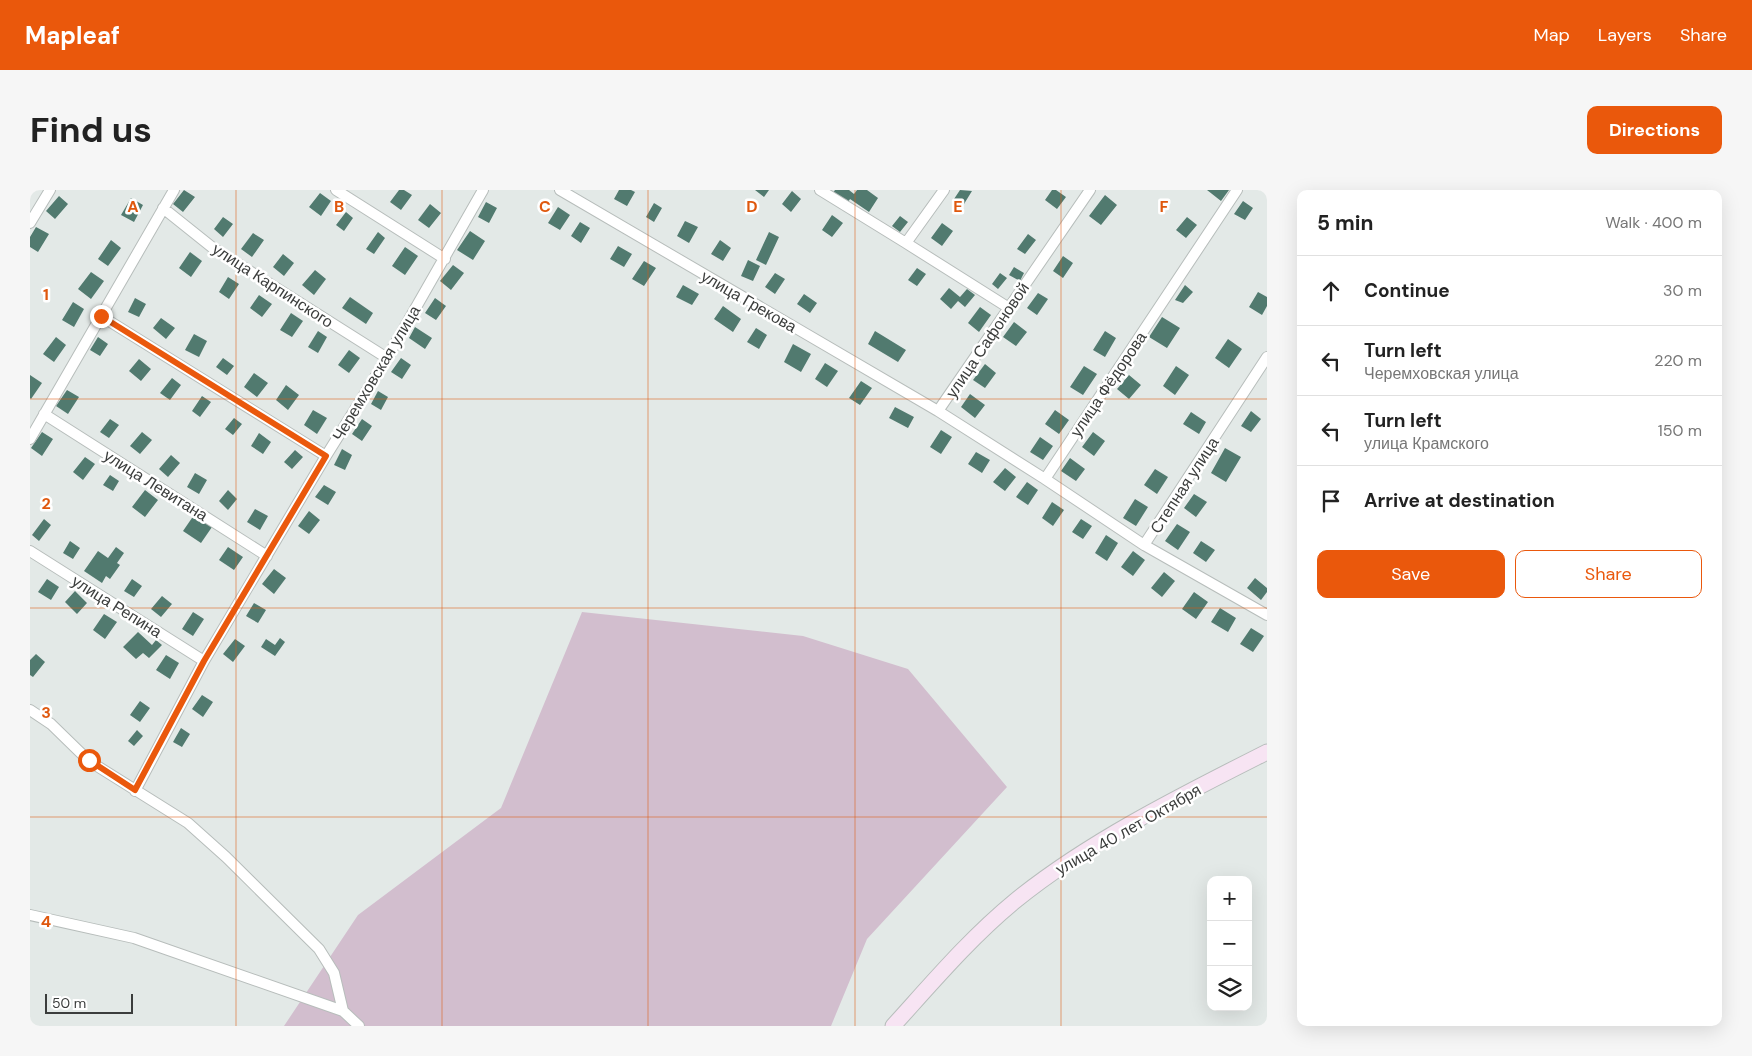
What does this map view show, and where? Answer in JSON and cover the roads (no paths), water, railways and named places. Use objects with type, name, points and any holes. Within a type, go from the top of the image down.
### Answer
[{"type":"main road","name":"улица 40 лет Октября","points":[[893,1026],[981,932],[1014,902],[1049,875],[1076,856],[1152,812],[1267,752]]},
{"type":"street","points":[[30,223],[50,190]]},
{"type":"street","points":[[30,439],[174,190]]},
{"type":"street","points":[[336,190],[445,259]]},
{"type":"street","name":"Черемховская улица","points":[[135,790],[204,661],[326,456],[387,358],[483,190]]},
{"type":"street","name":"улица Грекова","points":[[560,190],[938,412]]},
{"type":"street","points":[[820,190],[1009,308]]},
{"type":"street","points":[[906,242],[944,190]]},
{"type":"street","name":"улица Сафоновой","points":[[1045,479],[938,412],[1090,190]]},
{"type":"street","name":"улица Фёдорова","points":[[1045,479],[1237,190]]},
{"type":"street","name":"улица Карпинского","points":[[163,208],[213,248],[387,358]]},
{"type":"street","points":[[101,316],[326,456]]},
{"type":"street","name":"Степная улица","points":[[1267,357],[1144,545],[1267,615]]},
{"type":"street","name":"улица Левитана","points":[[44,414],[267,556]]},
{"type":"street","points":[[1045,479],[1144,545]]},
{"type":"street","name":"улица Репина","points":[[30,551],[204,661]]},
{"type":"street","points":[[30,710],[51,724],[89,760],[188,823],[226,857],[319,949],[334,973],[342,1011]]},
{"type":"street","points":[[30,915],[134,938],[342,1011],[359,1026]]}]
